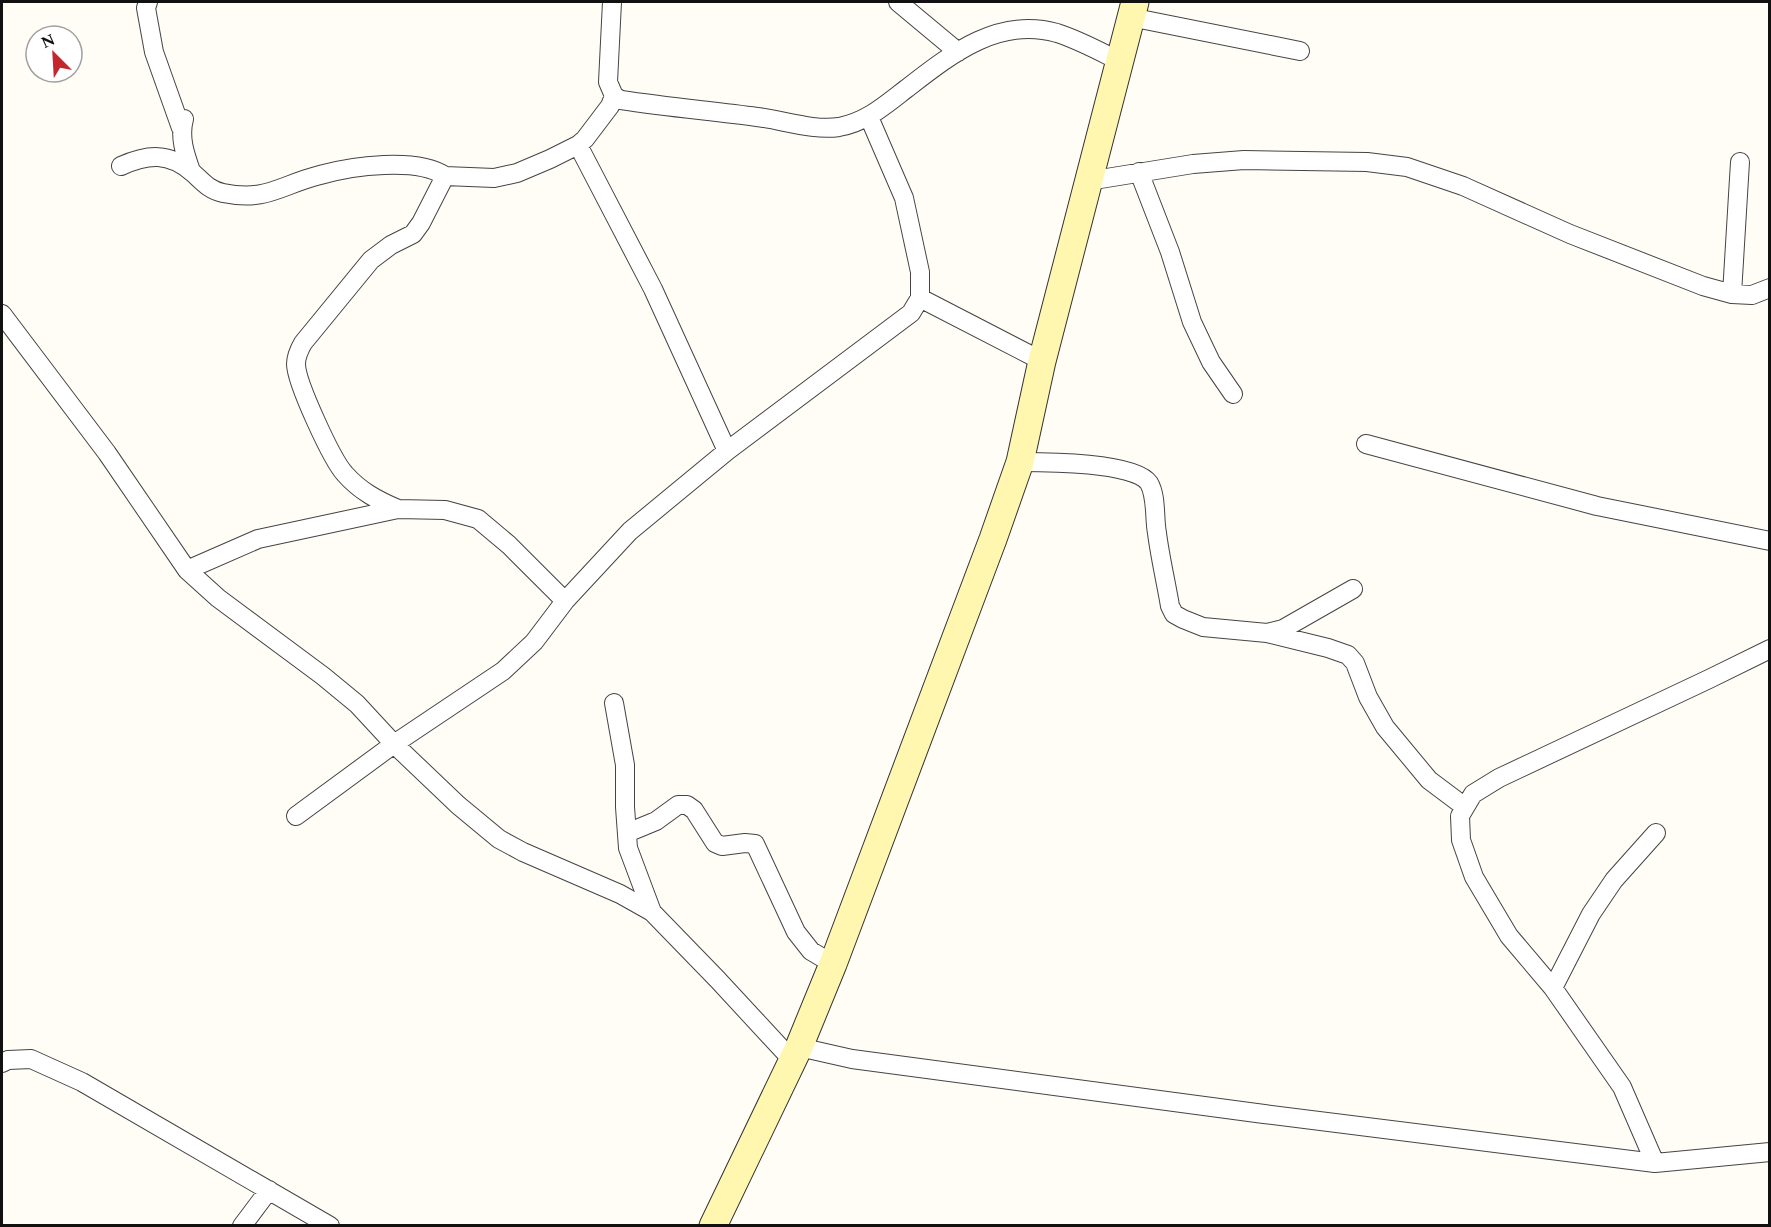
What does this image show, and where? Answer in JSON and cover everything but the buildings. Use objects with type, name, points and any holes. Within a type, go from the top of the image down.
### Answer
[{"type":"street","points":[[148,2],[146,8],[154,52],[181,128],[184,150],[191,171]]},
{"type":"street","points":[[612,2],[608,82],[614,96],[621,100],[816,126],[836,127],[869,117],[977,40],[1009,30],[1030,28],[1055,33],[1079,41],[1119,61]]},
{"type":"street","points":[[898,2],[958,52]]},
{"type":"street","points":[[713,1226],[796,1054],[993,539],[1020,462],[1042,361],[1133,9],[1300,51]]},
{"type":"street","points":[[121,166],[145,156],[162,157],[191,171],[209,189],[256,196],[337,171],[395,165],[420,166],[440,172],[445,176],[483,178],[505,175],[550,159],[578,145],[597,124],[614,96]]},
{"type":"street","points":[[181,128],[187,108]]},
{"type":"street","points":[[296,816],[394,744],[503,671],[534,642],[564,601],[630,531],[727,451],[911,313],[920,298],[920,272],[904,198],[869,117]]},
{"type":"street","points":[[578,145],[652,289],[727,451]]},
{"type":"street","points":[[1088,181],[1193,164],[1244,160],[1367,162],[1407,167],[1463,186],[1570,234],[1703,286],[1732,294],[1752,295],[1770,288]]},
{"type":"street","points":[[1732,294],[1740,162]]},
{"type":"street","points":[[1139,172],[1170,252],[1192,322],[1211,362],[1233,394]]},
{"type":"street","points":[[398,509],[363,491],[343,472],[333,458],[297,373],[297,353],[371,260],[391,245],[412,234],[421,223],[445,176]]},
{"type":"street","points":[[920,298],[1042,361]]},
{"type":"street","points":[[2,314],[107,453],[188,570],[218,598],[357,704],[394,744],[458,805],[499,839],[523,852],[620,894],[652,912],[796,1054],[852,1059],[1655,1163],[1770,1152]]},
{"type":"street","points":[[1366,444],[1597,506],[1770,542]]},
{"type":"street","points":[[1020,462],[1065,462],[1115,469],[1134,473],[1148,482],[1153,493],[1157,533],[1170,606],[1174,614],[1203,627],[1267,633],[1348,655],[1385,727],[1429,780],[1465,807]]},
{"type":"street","points":[[188,570],[258,539],[398,509],[445,510],[478,519],[509,545],[564,601]]},
{"type":"street","points":[[1267,633],[1283,629],[1353,589]]},
{"type":"street","points":[[1655,1163],[1622,1087],[1553,988],[1509,936],[1474,877],[1461,840],[1460,816],[1473,794],[1499,778],[1770,648]]},
{"type":"street","points":[[614,703],[625,765],[628,848],[652,912]]},
{"type":"street","points":[[627,833],[656,821],[678,805],[687,805],[694,810],[715,843],[722,846],[754,844],[796,932],[811,951],[832,964]]},
{"type":"street","points":[[1553,988],[1591,914],[1614,880],[1656,833]]},
{"type":"street","points":[[2,1063],[8,1060],[31,1059],[82,1082],[330,1226]]},
{"type":"street","points":[[242,1226],[269,1190]]}]
